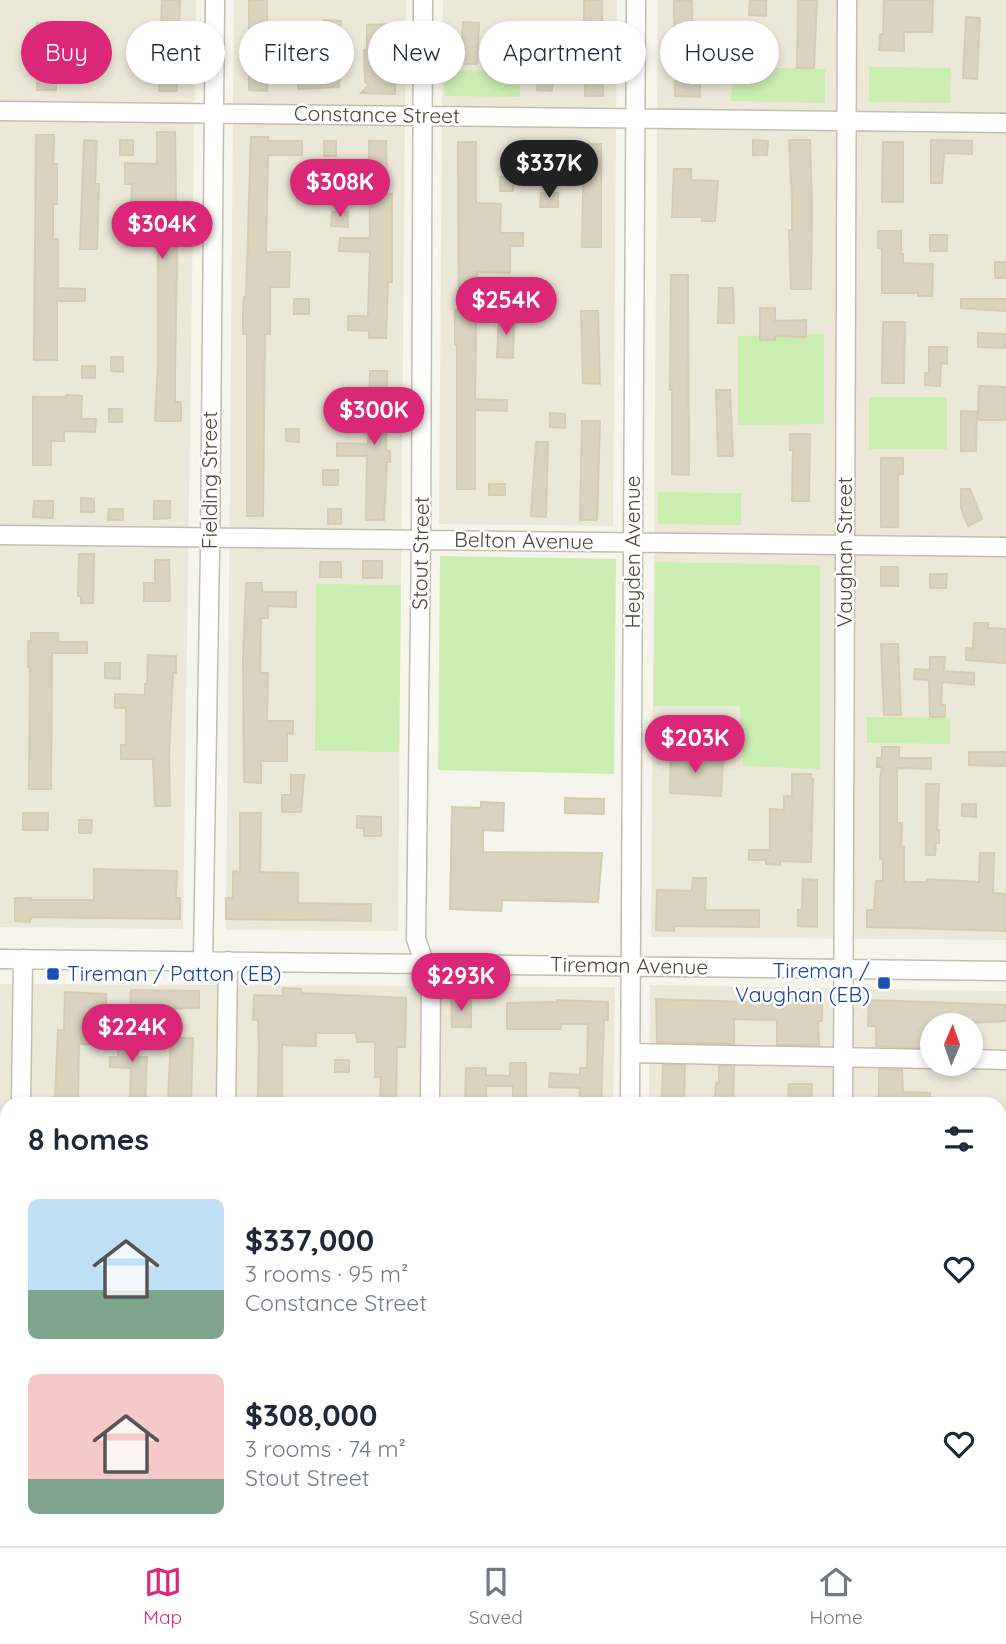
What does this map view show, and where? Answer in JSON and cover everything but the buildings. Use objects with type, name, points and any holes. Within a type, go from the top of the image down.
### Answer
[{"type":"street","name":"Fielding Street","points":[[203,960],[215,0]]},
{"type":"street","name":"Stout Street","points":[[423,0],[416,939],[431,981],[430,1097]]},
{"type":"street","name":"Heyden Avenue","points":[[631,1097],[636,0]]},
{"type":"street","name":"Vaughan Street","points":[[843,1097],[847,0]]},
{"type":"street","name":"Constance Street","points":[[0,111],[1006,123]]},
{"type":"street","name":"Belton Avenue","points":[[0,535],[1006,547]]},
{"type":"street","name":"Tireman Avenue","points":[[0,959],[1006,971]]},
{"type":"street","points":[[21,1097],[23,959]]},
{"type":"street","points":[[226,1097],[228,961]]},
{"type":"street","points":[[631,1054],[920,1059]]},
{"type":"street","points":[[984,1059],[1006,1060]]},
{"type":"shaded area","points":[[0,0],[196,0],[196,21],[126,21],[126,84],[195,84],[183,929],[0,927]]},
{"type":"shaded area","points":[[234,0],[406,0],[406,21],[368,21],[368,84],[405,84],[398,931],[226,930]]},
{"type":"shaded area","points":[[443,0],[617,0],[617,21],[479,21],[479,84],[616,84],[613,526],[439,524],[442,84],[465,84],[465,21],[443,21]]},
{"type":"shaded area","points":[[658,0],[1006,0],[1006,940],[651,937]]},
{"type":"shaded area","points":[[0,984],[615,987],[613,1097],[0,1097]]},
{"type":"shaded area","points":[[650,985],[1006,991],[1006,1097],[649,1097]]},
{"type":"green space","points":[[869,67],[951,68],[950,103],[869,102]]},
{"type":"green space","points":[[779,68],[825,69],[825,103],[731,101],[732,84],[779,84]]},
{"type":"green space","points":[[465,70],[479,70],[479,84],[520,84],[520,97],[445,96],[445,84],[465,84]]},
{"type":"green space","points":[[824,334],[824,424],[738,425],[738,336]]},
{"type":"green space","points":[[869,397],[947,397],[947,449],[869,449]]},
{"type":"green space","points":[[658,492],[741,493],[741,525],[658,524]]},
{"type":"green space","points":[[440,556],[616,559],[614,774],[438,770]]},
{"type":"green space","points":[[655,562],[820,565],[820,769],[743,766],[740,706],[654,706]]},
{"type":"green space","points":[[316,584],[401,585],[399,752],[315,751]]},
{"type":"green space","points":[[867,717],[950,718],[950,744],[867,743]]},
{"type":"place","name":"Tireman / Patton (EB)","points":[[53,974]]},
{"type":"place","name":"Tireman / Vaughan (EB)","points":[[884,983]]}]
